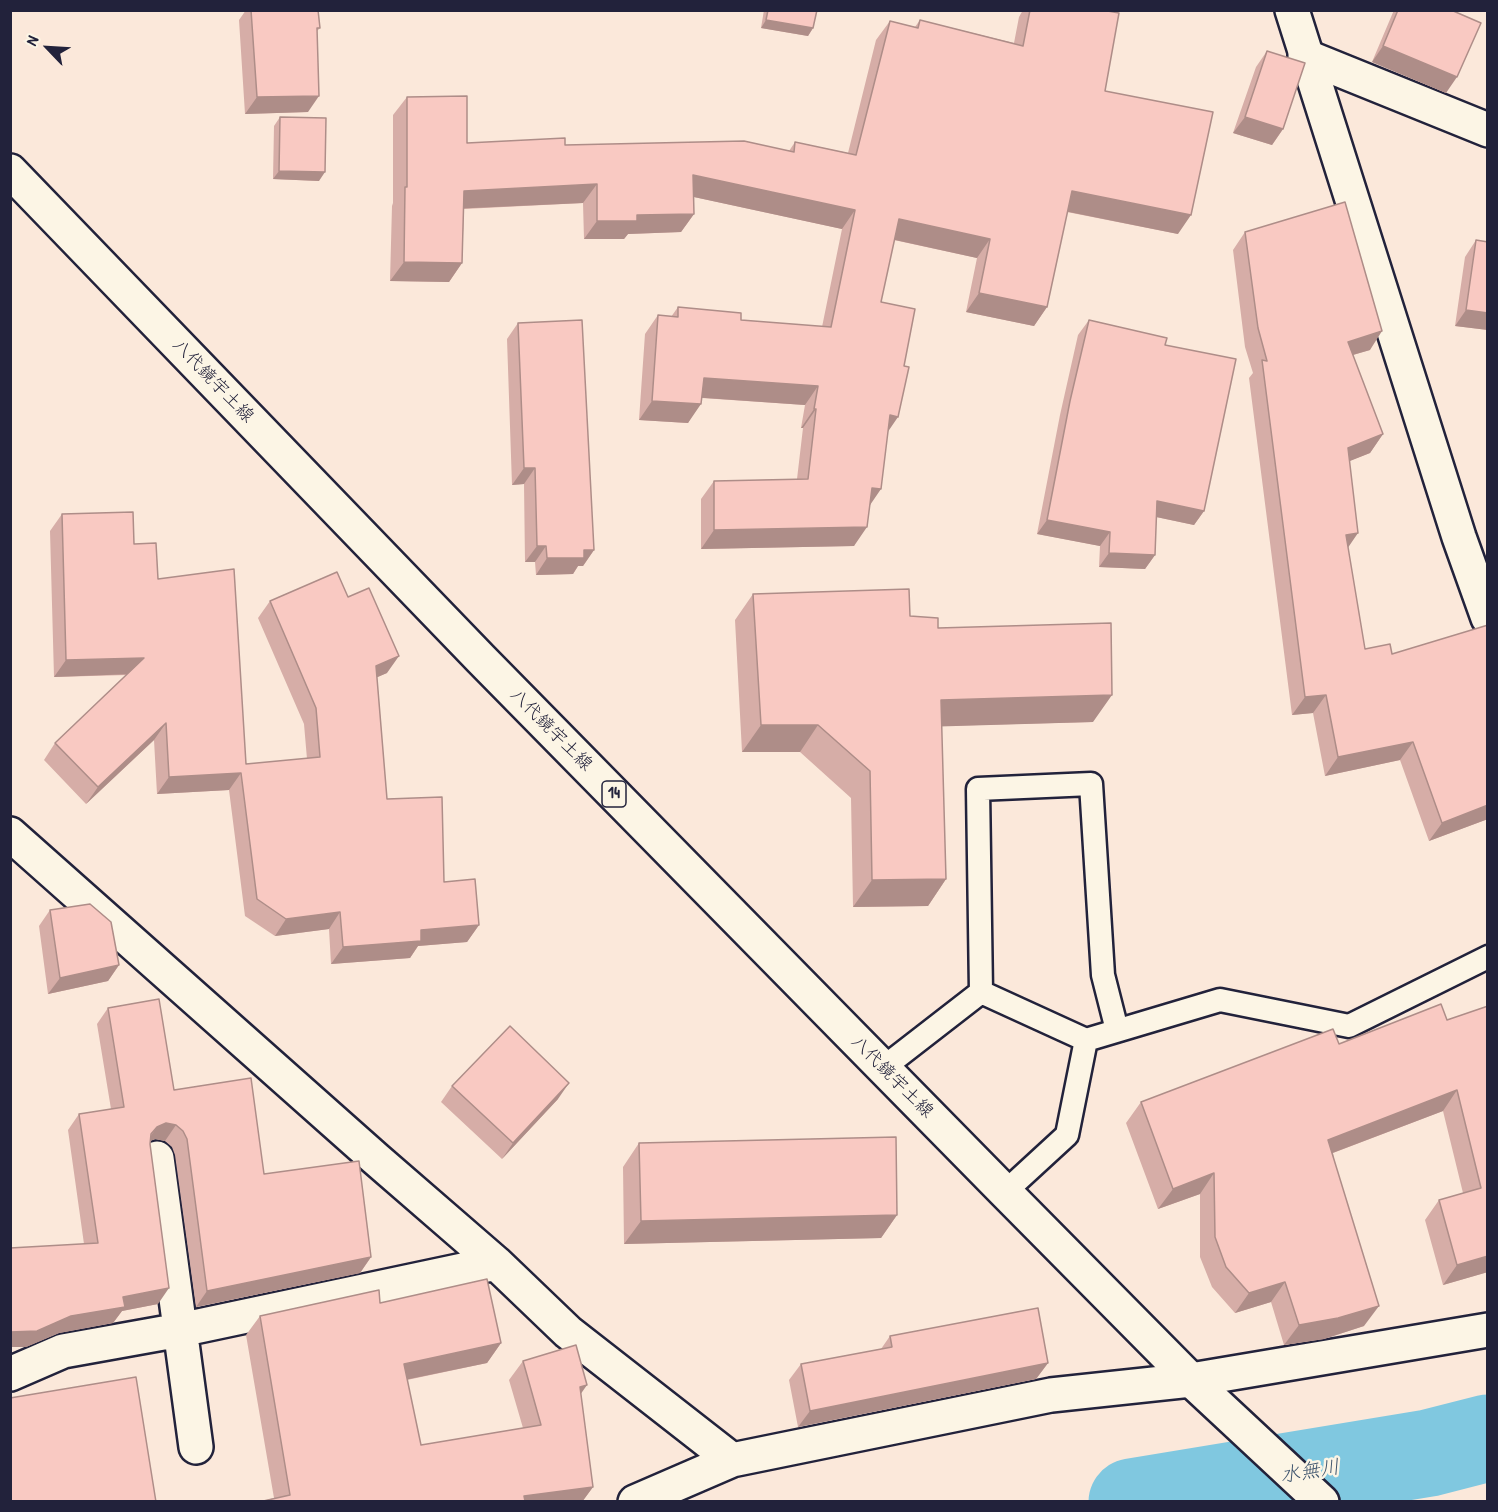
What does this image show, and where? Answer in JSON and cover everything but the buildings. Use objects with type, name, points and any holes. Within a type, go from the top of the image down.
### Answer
[{"type":"street","points":[[1292,10],[1459,537],[1488,618]]},
{"type":"street","points":[[1305,56],[1488,130]]},
{"type":"street","name":"八代鏡宇土線","points":[[10,171],[473,651],[1005,1192],[1191,1380],[1322,1502]]},
{"type":"street","points":[[10,834],[496,1263],[568,1332],[732,1460]]},
{"type":"street","points":[[157,1158],[196,1447]]},
{"type":"street","points":[[10,1374],[63,1351],[180,1330],[496,1263]]},
{"type":"street","points":[[636,1502],[732,1460],[1051,1395],[1191,1380],[1488,1330]]},
{"type":"lane","points":[[981,992],[978,789],[1091,784],[1103,975],[1117,1030]]},
{"type":"lane","points":[[981,992],[1086,1040],[1220,1000],[1349,1026],[1488,957]]},
{"type":"lane","points":[[883,1068],[981,992]]},
{"type":"lane","points":[[1005,1192],[1067,1135],[1086,1040]]},
{"type":"waterway","name":"水無川","points":[[1132,1502],[1429,1453],[1488,1438]]}]
